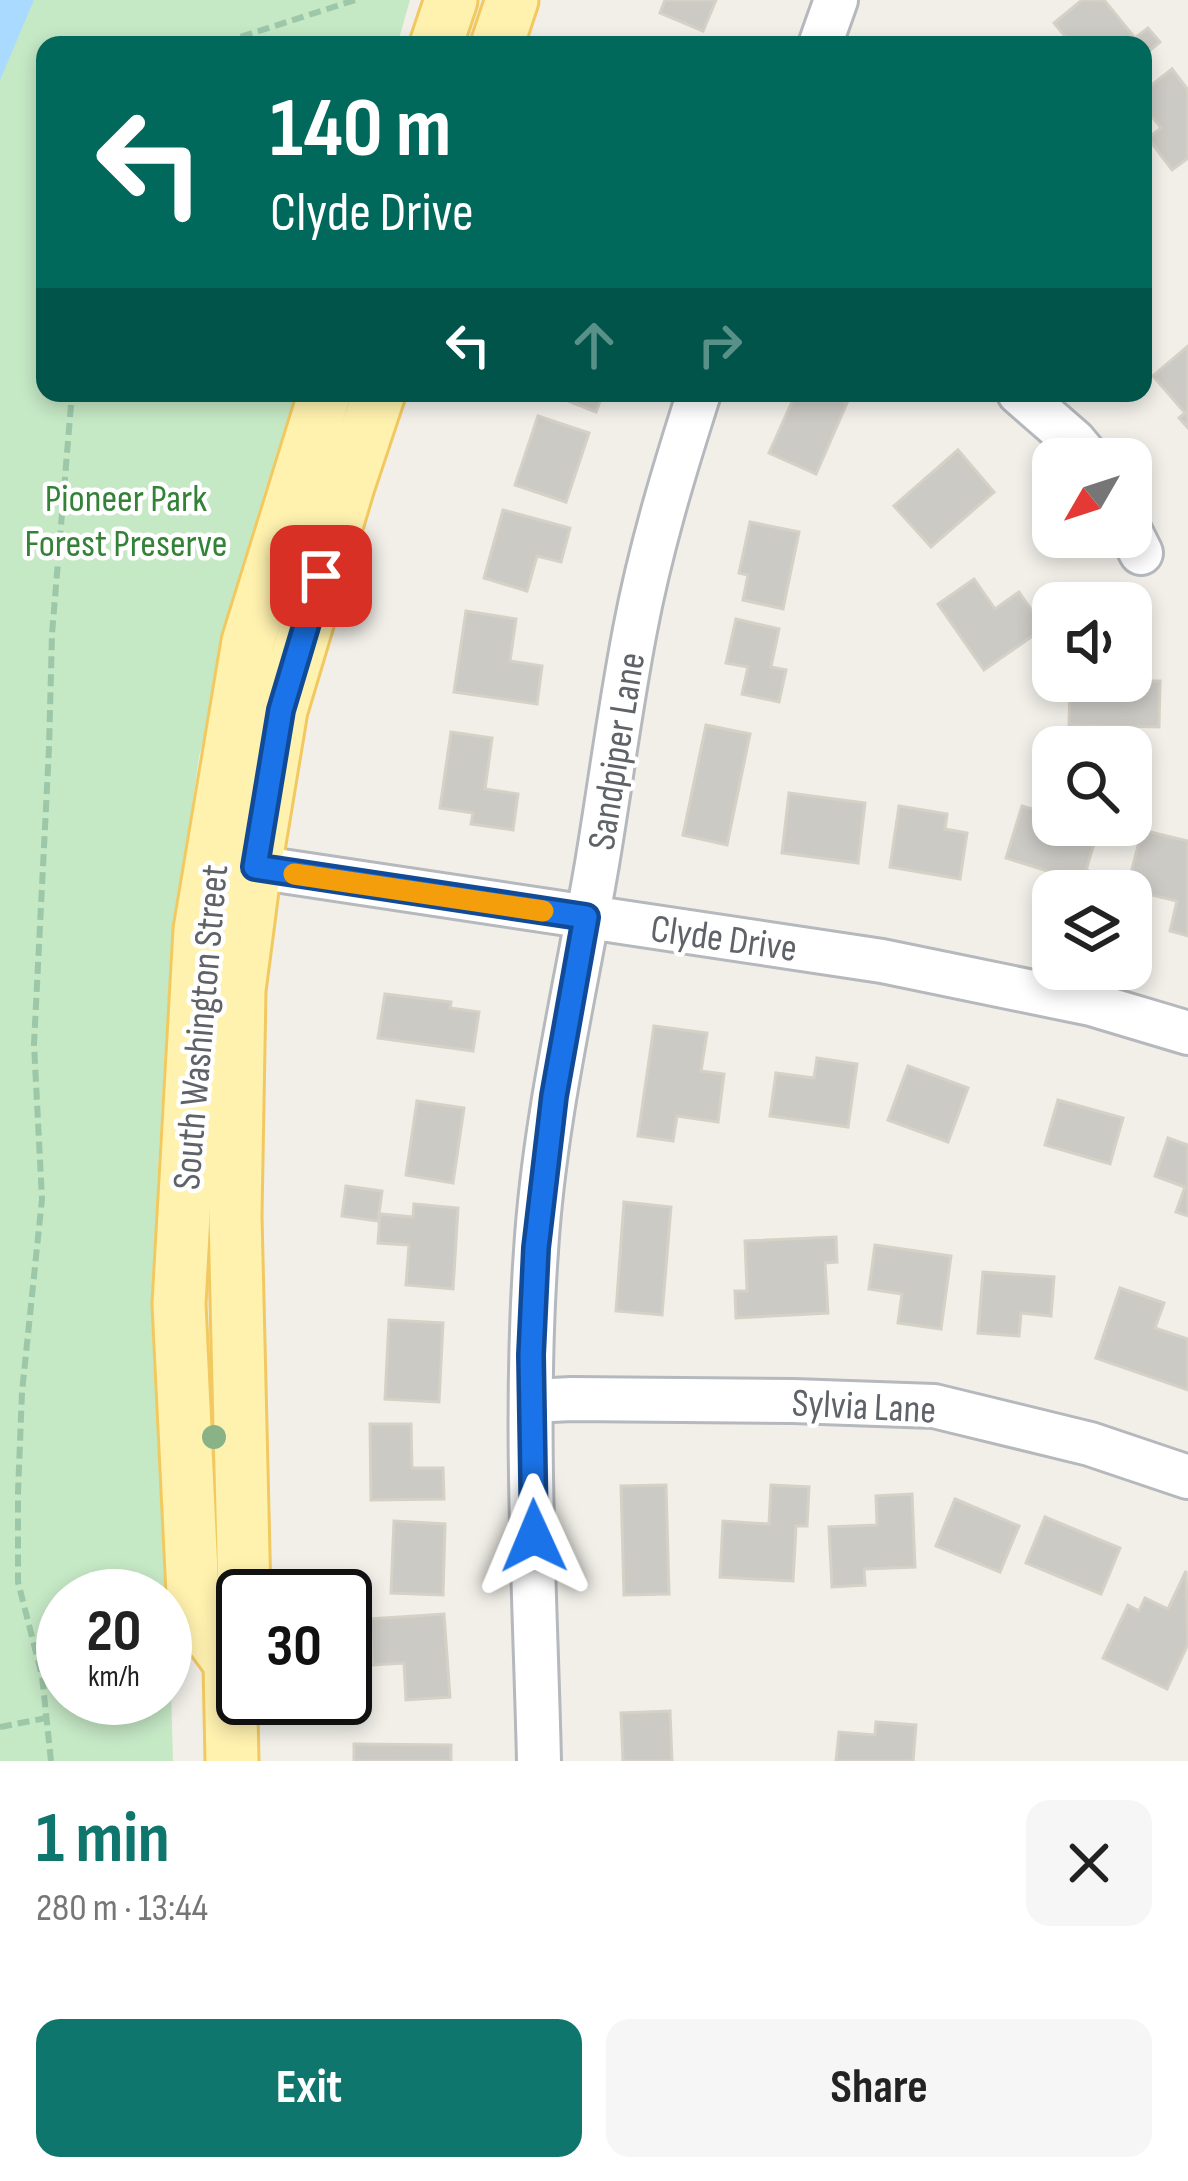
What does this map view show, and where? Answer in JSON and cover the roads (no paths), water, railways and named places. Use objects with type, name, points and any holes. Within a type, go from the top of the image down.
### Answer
[{"type":"main road","points":[[439,36],[451,0]]},
{"type":"main road","points":[[500,36],[512,0]]},
{"type":"main road","name":"South Washington Street","points":[[216,1627],[194,1614],[179,1304],[200,930],[248,642],[322,402]]},
{"type":"main road","name":"South Washington Street","points":[[243,1569],[235,1216],[239,990],[281,710],[376,402]]},
{"type":"main road","name":"South Washington Street","points":[[232,1761],[233,1725]]},
{"type":"street","points":[[823,36],[836,0]]},
{"type":"street","name":"Sandpiper Lane","points":[[539,1761],[531,1401],[543,1181],[635,630],[657,532],[696,402]]},
{"type":"street","points":[[1029,402],[1071,438]]},
{"type":"street","name":"Clyde Drive","points":[[255,867],[882,961],[1091,1004],[1188,1033]]},
{"type":"street","name":"Sylvia Lane","points":[[531,1401],[749,1400],[934,1406],[1090,1444],[1188,1477]]},
{"type":"water","points":[[0,0],[34,0],[0,80]]},
{"type":"park label","name":"Pioneer Park Forest Preserve","points":[[126,520]]}]
